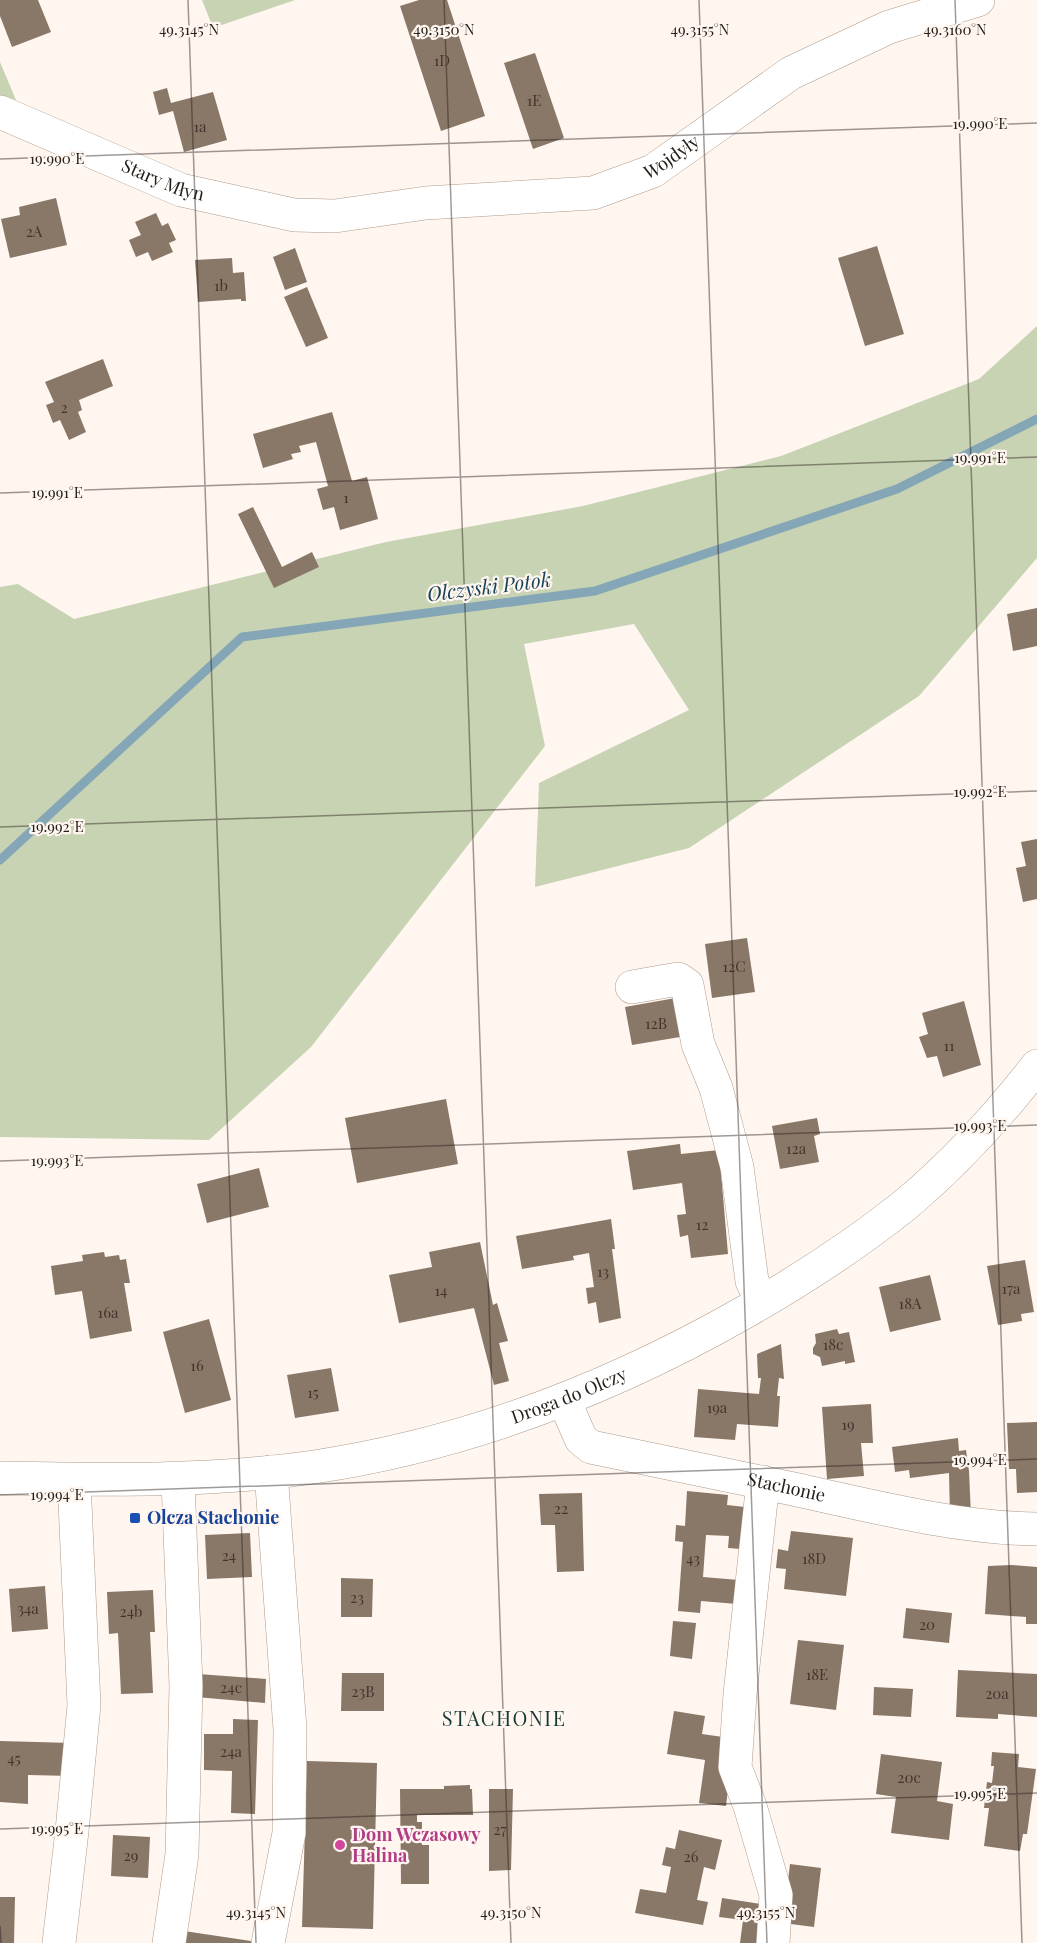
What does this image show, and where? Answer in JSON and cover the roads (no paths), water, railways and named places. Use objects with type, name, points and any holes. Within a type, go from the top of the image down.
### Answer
[{"type":"street","name":"Wojdyły","points":[[335,216],[426,203],[593,193],[653,171],[790,74],[889,27],[978,0]]},
{"type":"street","name":"Stary Młyn","points":[[0,112],[181,190],[294,215],[335,216]]},
{"type":"street","points":[[632,987],[678,979],[687,984],[698,1044],[716,1088],[737,1167],[753,1281],[762,1302]]},
{"type":"street","name":"Droga do Olczy","points":[[0,1478],[178,1480],[271,1472],[356,1460],[411,1448],[476,1430],[564,1400],[658,1359],[762,1302],[839,1254],[905,1205],[970,1144],[1037,1066]]},
{"type":"street","name":"Stachonie","points":[[564,1400],[581,1439],[591,1448],[763,1482],[904,1514],[1014,1529],[1037,1529]]},
{"type":"street","points":[[268,1943],[289,1833],[290,1729],[271,1472]]},
{"type":"street","points":[[59,1943],[84,1705],[74,1480]]},
{"type":"street","points":[[169,1943],[182,1854],[186,1697],[178,1480]]},
{"type":"street","points":[[763,1482],[740,1694],[735,1767],[750,1806],[777,1895],[772,1943]]},
{"type":"waterway","name":"Olczyski Potok","points":[[0,860],[242,637],[595,591],[897,489],[1037,419]]},
{"type":"place","name":"Olcza Stachonie","points":[[135,1518]]},
{"type":"place","name":"Dom Wczasowy Halina","points":[[340,1845]]},
{"type":"district","name":"STACHONIE","points":[[504,1719]]}]
